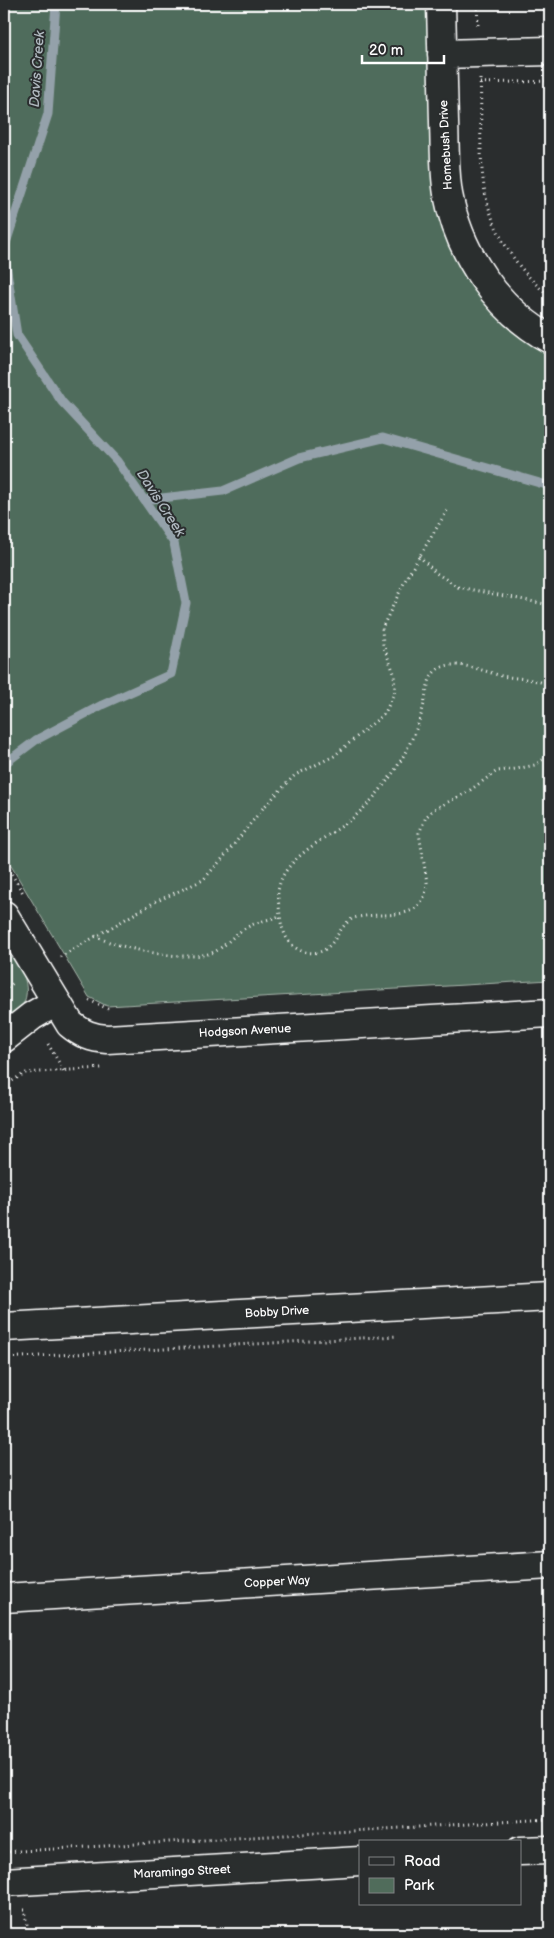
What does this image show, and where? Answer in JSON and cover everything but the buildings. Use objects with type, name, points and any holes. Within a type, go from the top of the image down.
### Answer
[{"type":"street","name":"Homebush Drive","points":[[441,4],[446,172],[449,194],[460,235],[482,276],[493,290],[524,321],[550,339]]},
{"type":"street","points":[[442,54],[550,51]]},
{"type":"street","name":"Hodgson Avenue","points":[[4,915],[70,1024],[78,1031],[95,1038],[107,1039],[550,1013]]},
{"type":"street","points":[[4,1038],[32,1016],[56,1002]]},
{"type":"street","name":"Bobby Drive","points":[[4,1327],[550,1297]]},
{"type":"street","name":"Copper Way","points":[[4,1598],[550,1565]]},
{"type":"street","points":[[522,1852],[550,1850]]},
{"type":"street","name":"Maramingo Street","points":[[4,1882],[359,1861]]},
{"type":"path","points":[[477,4],[483,179],[493,218],[502,240],[515,261],[533,282],[550,297]]},
{"type":"path","points":[[480,83],[550,81]]},
{"type":"path","points":[[4,991],[37,969],[155,902],[202,880],[223,858],[263,808],[295,775],[334,756],[385,713],[395,691],[394,673],[384,645],[382,628],[407,576],[448,509]]},
{"type":"path","points":[[419,556],[442,578],[458,588],[550,605]]},
{"type":"path","points":[[550,686],[536,681],[503,676],[461,666],[450,665],[437,669],[430,679],[421,714],[410,742],[385,784],[356,815],[304,852],[285,873],[279,886],[280,916],[281,924],[288,939],[298,949],[309,952],[324,949],[331,945],[349,920],[402,913],[416,908],[425,898],[427,890],[419,833],[426,817],[434,809],[466,793],[498,770],[535,765],[550,755]]},
{"type":"path","points":[[4,861],[28,900]]},
{"type":"path","points":[[95,936],[107,942],[137,951],[184,955],[200,954],[216,951],[245,928],[280,916]]},
{"type":"path","points":[[56,948],[66,965]]},
{"type":"path","points":[[87,999],[107,1009],[117,1009]]},
{"type":"path","points":[[4,1358],[401,1335]]},
{"type":"path","points":[[4,1852],[550,1819]]},
{"type":"green space","points":[[4,4],[427,4],[431,167],[446,232],[456,257],[469,280],[485,302],[503,322],[525,340],[550,356],[550,980],[107,1006],[89,997],[4,854]]},
{"type":"green space","points":[[4,939],[23,974],[26,983],[26,993],[19,1011],[4,1024]]},
{"type":"waterway","name":"Davis Creek","points":[[4,249],[48,114],[56,4]]},
{"type":"waterway","name":"Davis Creek","points":[[4,252],[17,335],[62,402],[117,461],[174,543],[186,603],[171,674],[102,705],[36,740],[4,764]]},
{"type":"waterway","points":[[144,500],[223,491],[299,458],[383,438],[550,486]]}]
